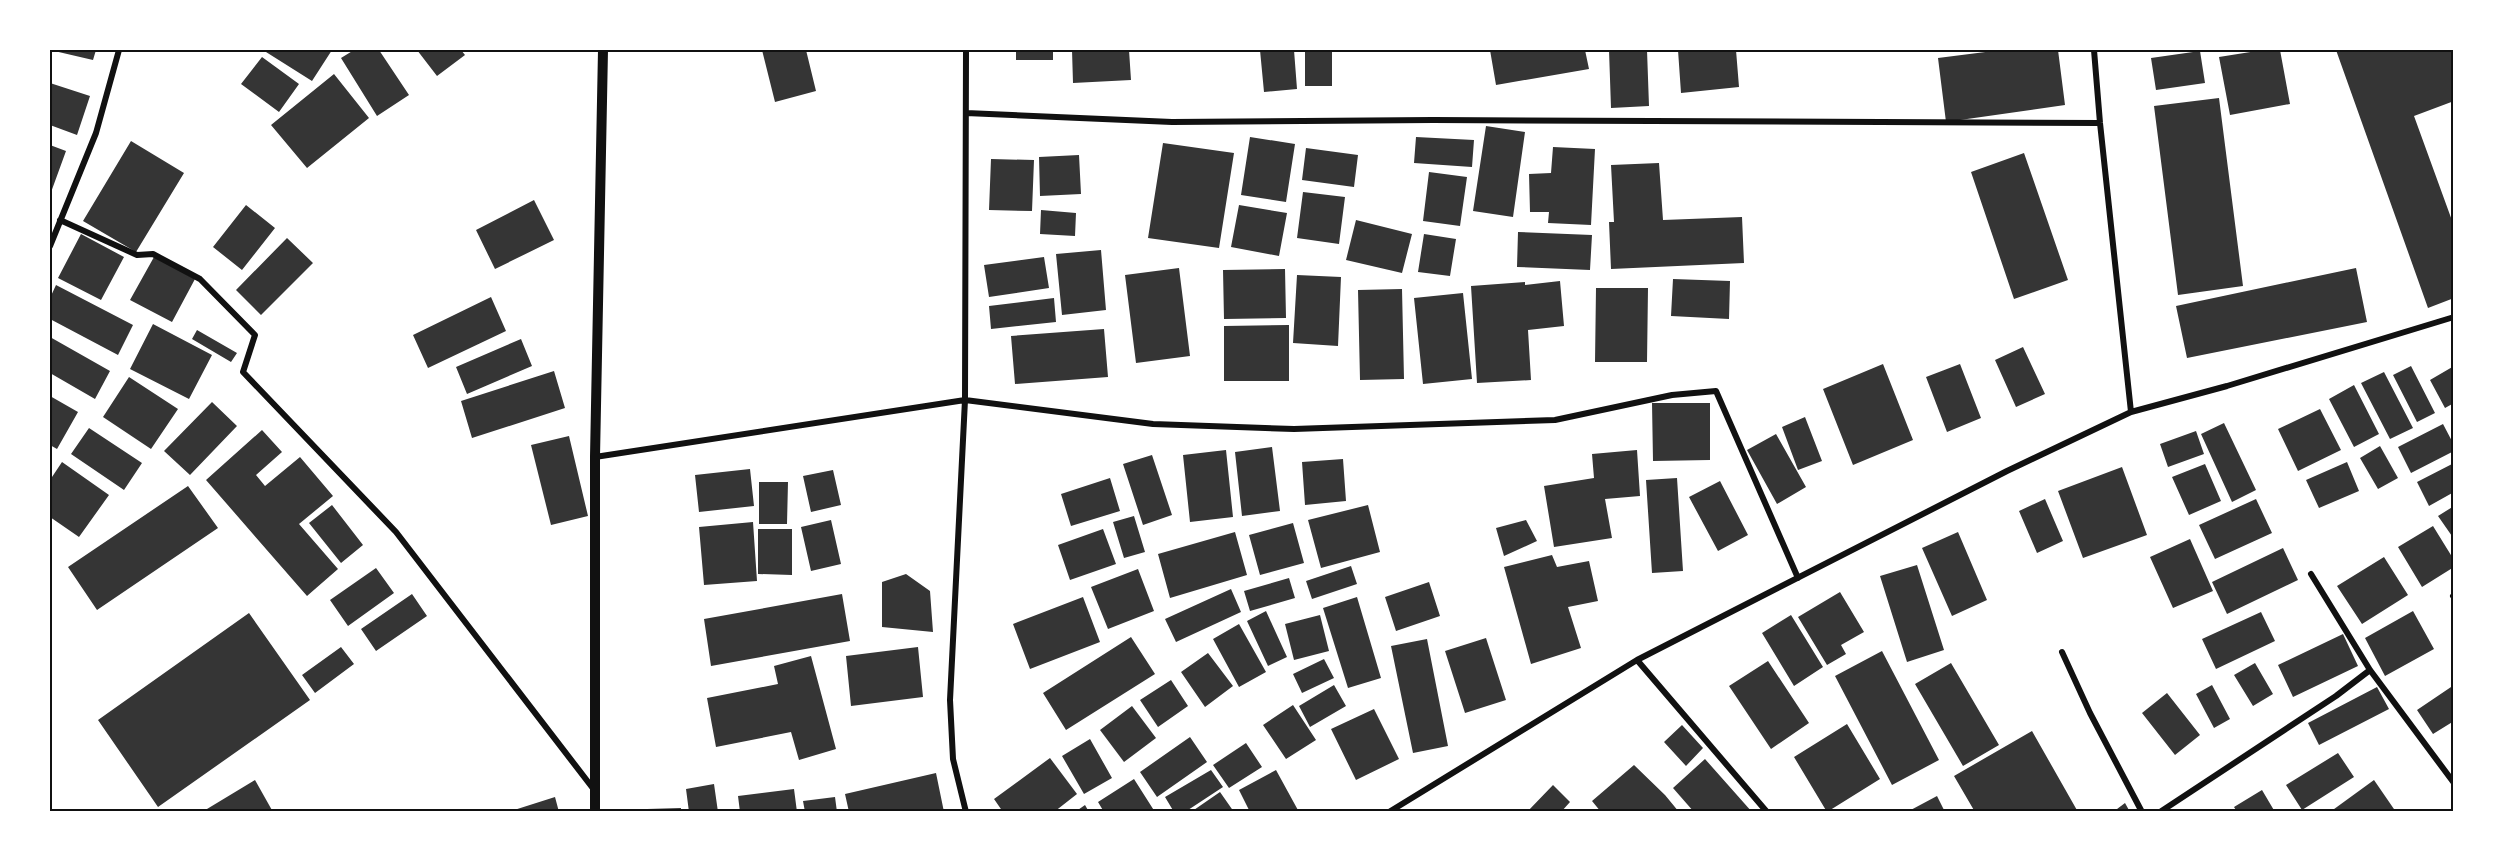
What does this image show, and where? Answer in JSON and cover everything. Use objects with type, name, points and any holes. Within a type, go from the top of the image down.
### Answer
[{"type":"street","points":[[50,246],[96,133],[119,50]]},
{"type":"street","points":[[595,812],[595,457],[603,50]]},
{"type":"street","points":[[966,50],[965,400],[950,700],[953,759],[966,812]]},
{"type":"street","points":[[2094,50],[2132,412]]},
{"type":"street","points":[[966,113],[1172,122],[1433,120],[2100,123]]},
{"type":"street","points":[[60,220],[137,255],[153,254],[200,279],[255,335],[243,372],[396,532],[595,792]]},
{"type":"street","points":[[1389,812],[1637,660],[2007,471],[2132,412],[2454,317]]},
{"type":"street","points":[[595,457],[965,400],[1153,424],[1294,429],[1556,420],[1672,395],[1716,391],[1798,578]]},
{"type":"street","points":[[2312,574],[2370,670],[2454,783]]},
{"type":"street","points":[[2062,652],[2090,713],[2142,812]]},
{"type":"street","points":[[1637,660],[1767,812]]},
{"type":"street","points":[[2160,812],[2336,696],[2370,670]]},
{"type":"building","points":[[50,50],[96,50],[93,60]]},
{"type":"building","points":[[268,50],[332,50],[312,81],[266,52]]},
{"type":"building","points":[[354,50],[379,50],[409,95],[377,116],[341,58]]},
{"type":"building","points":[[417,50],[461,50],[465,55],[437,76]]},
{"type":"building","points":[[762,50],[806,50],[816,91],[775,102]]},
{"type":"building","points":[[1016,50],[1053,50],[1053,60],[1016,60]]},
{"type":"building","points":[[1072,50],[1129,50],[1131,80],[1073,83]]},
{"type":"building","points":[[1260,50],[1294,50],[1297,89],[1264,92]]},
{"type":"building","points":[[1305,50],[1332,50],[1332,86],[1305,86]]},
{"type":"building","points":[[1490,50],[1585,50],[1589,69],[1496,85]]},
{"type":"building","points":[[1609,50],[1647,50],[1649,106],[1611,108]]},
{"type":"building","points":[[1678,50],[1736,50],[1739,87],[1681,93]]},
{"type":"building","points":[[2001,50],[2058,50],[2065,105],[1946,122],[1938,58]]},
{"type":"building","points":[[2263,50],[2280,50],[2290,104],[2230,115],[2219,57]]},
{"type":"building","points":[[2336,50],[2451,50],[2454,55],[2454,101],[2414,116],[2454,226],[2454,298],[2428,308]]},
{"type":"building","points":[[2200,51],[2205,83],[2156,90],[2151,58]]},
{"type":"building","points":[[262,57],[299,84],[279,112],[241,84]]},
{"type":"building","points":[[334,74],[369,118],[307,168],[271,125]]},
{"type":"building","points":[[50,83],[90,96],[77,135],[50,125]]},
{"type":"building","points":[[2219,98],[2243,286],[2178,295],[2154,106]]},
{"type":"building","points":[[1486,126],[1525,132],[1513,217],[1473,211]]},
{"type":"building","points":[[1250,137],[1295,144],[1286,202],[1241,195]]},
{"type":"building","points":[[1416,137],[1474,140],[1472,167],[1414,163]]},
{"type":"building","points":[[131,141],[184,173],[136,252],[83,221]]},
{"type":"building","points":[[1163,143],[1234,153],[1219,248],[1148,238]]},
{"type":"building","points":[[50,145],[66,151],[50,195]]},
{"type":"building","points":[[1553,147],[1595,149],[1591,225],[1548,223],[1549,212],[1530,212],[1529,174],[1551,173]]},
{"type":"building","points":[[1306,148],[1358,155],[1354,187],[1302,180]]},
{"type":"building","points":[[2024,153],[2068,280],[2014,299],[1971,172]]},
{"type":"building","points":[[1079,155],[1081,194],[1040,196],[1039,157]]},
{"type":"building","points":[[991,159],[1034,160],[1032,211],[989,210]]},
{"type":"building","points":[[1659,163],[1663,220],[1742,217],[1744,263],[1611,269],[1609,222],[1614,222],[1611,165]]},
{"type":"building","points":[[1429,172],[1467,177],[1460,226],[1423,221]]},
{"type":"building","points":[[1303,192],[1345,197],[1339,244],[1297,238]]},
{"type":"building","points":[[534,200],[554,240],[495,269],[476,230]]},
{"type":"building","points":[[246,205],[275,228],[242,270],[213,247]]},
{"type":"building","points":[[1239,205],[1287,213],[1279,256],[1231,247]]},
{"type":"building","points":[[1041,210],[1076,213],[1075,236],[1040,234]]},
{"type":"building","points":[[1356,220],[1412,234],[1402,273],[1346,260]]},
{"type":"building","points":[[1518,232],[1592,235],[1590,270],[1517,267]]},
{"type":"building","points":[[81,234],[124,257],[101,300],[58,278]]},
{"type":"building","points":[[1424,234],[1456,239],[1450,276],[1418,272]]},
{"type":"building","points":[[287,238],[313,263],[261,315],[236,290]]},
{"type":"building","points":[[1101,250],[1106,310],[1062,315],[1056,254]]},
{"type":"building","points":[[154,257],[195,279],[172,322],[130,300]]},
{"type":"building","points":[[1044,257],[1049,288],[989,297],[984,265]]},
{"type":"building","points":[[1179,268],[1190,356],[1136,363],[1125,275]]},
{"type":"building","points":[[2356,268],[2367,322],[2187,358],[2176,306]]},
{"type":"building","points":[[1285,269],[1286,318],[1224,319],[1223,270]]},
{"type":"building","points":[[1297,275],[1341,277],[1338,346],[1293,343]]},
{"type":"building","points":[[1673,279],[1730,281],[1729,319],[1671,316]]},
{"type":"building","points":[[1560,281],[1564,326],[1528,330],[1531,380],[1477,383],[1471,286],[1525,282],[1525,285]]},
{"type":"building","points":[[56,285],[133,325],[118,355],[50,319],[50,298]]},
{"type":"building","points":[[1596,288],[1648,288],[1647,362],[1595,362]]},
{"type":"building","points":[[1402,289],[1404,379],[1360,380],[1358,290]]},
{"type":"building","points":[[1463,293],[1472,379],[1423,384],[1414,298]]},
{"type":"building","points":[[491,297],[506,331],[428,368],[413,335]]},
{"type":"building","points":[[1054,298],[1056,322],[991,329],[989,306]]},
{"type":"building","points":[[153,324],[212,355],[189,399],[130,369]]},
{"type":"building","points":[[1289,325],[1289,381],[1224,381],[1224,326]]},
{"type":"building","points":[[1104,329],[1108,377],[1015,384],[1011,336]]},
{"type":"building","points":[[197,330],[237,353],[231,362],[192,339]]},
{"type":"building","points":[[50,337],[110,371],[95,399],[50,373]]},
{"type":"building","points":[[521,339],[532,366],[467,394],[456,367]]},
{"type":"building","points":[[2023,347],[2045,394],[2016,407],[1995,360]]},
{"type":"building","points":[[1883,364],[1913,440],[1853,465],[1823,389]]},
{"type":"building","points":[[1960,364],[1981,418],[1947,432],[1926,377]]},
{"type":"building","points":[[2411,366],[2435,413],[2417,422],[2393,375]]},
{"type":"building","points":[[2454,366],[2454,403],[2445,408],[2430,380]]},
{"type":"building","points":[[554,371],[565,408],[472,438],[461,401]]},
{"type":"building","points":[[2384,372],[2413,428],[2390,439],[2361,383]]},
{"type":"building","points":[[129,377],[178,409],[151,449],[103,417]]},
{"type":"building","points":[[2354,385],[2379,434],[2354,447],[2329,399]]},
{"type":"building","points":[[50,396],[78,412],[57,449],[50,445]]},
{"type":"building","points":[[212,402],[237,426],[190,475],[164,451]]},
{"type":"building","points":[[1652,403],[1710,403],[1710,460],[1653,461]]},
{"type":"building","points":[[2320,409],[2341,450],[2298,471],[2278,429]]},
{"type":"building","points":[[1805,417],[1822,461],[1798,470],[1782,427]]},
{"type":"building","points":[[2224,423],[2256,490],[2232,502],[2201,434]]},
{"type":"building","points":[[2443,424],[2454,445],[2454,451],[2411,473],[2398,447]]},
{"type":"building","points":[[89,428],[142,463],[124,490],[71,454]]},
{"type":"building","points":[[262,430],[282,452],[256,475],[265,486],[300,457],[333,496],[299,524],[338,569],[307,596],[206,480]]},
{"type":"building","points":[[2196,431],[2204,454],[2168,467],[2160,444]]},
{"type":"building","points":[[1776,434],[1806,487],[1777,504],[1747,450]]},
{"type":"building","points":[[569,436],[588,516],[551,525],[531,445]]},
{"type":"building","points":[[2380,446],[2398,478],[2378,489],[2360,458]]},
{"type":"building","points":[[1272,447],[1280,511],[1242,516],[1235,452]]},
{"type":"building","points":[[1226,450],[1233,517],[1190,522],[1183,455]]},
{"type":"building","points":[[1637,450],[1640,496],[1605,499],[1612,538],[1554,547],[1544,486],[1594,478],[1592,454]]},
{"type":"building","points":[[1152,455],[1172,515],[1143,525],[1123,464]]},
{"type":"building","points":[[1343,459],[1346,501],[1305,505],[1302,462]]},
{"type":"building","points":[[62,462],[109,495],[79,537],[50,517],[50,480]]},
{"type":"building","points":[[2347,462],[2359,491],[2319,508],[2306,480]]},
{"type":"building","points":[[2454,463],[2454,492],[2429,506],[2417,482]]},
{"type":"building","points":[[2205,464],[2221,501],[2189,515],[2172,477]]},
{"type":"building","points":[[2122,467],[2147,535],[2083,558],[2058,491]]},
{"type":"building","points":[[750,469],[754,506],[699,512],[695,475]]},
{"type":"building","points":[[833,470],[841,505],[811,512],[803,476]]},
{"type":"building","points":[[1110,478],[1120,511],[1071,526],[1061,494]]},
{"type":"building","points":[[1677,478],[1683,571],[1652,573],[1646,480]]},
{"type":"building","points":[[1720,481],[1748,535],[1718,551],[1689,497]]},
{"type":"building","points":[[759,482],[788,482],[787,524],[759,524]]},
{"type":"building","points":[[188,486],[218,528],[97,610],[68,567]]},
{"type":"building","points":[[2045,499],[2063,541],[2037,553],[2019,511]]},
{"type":"building","points":[[2256,499],[2272,533],[2215,559],[2199,525]]},
{"type":"building","points":[[332,505],[363,545],[341,563],[309,523]]},
{"type":"building","points":[[1368,505],[1380,552],[1321,568],[1308,520]]},
{"type":"building","points":[[2454,506],[2454,539],[2438,516]]},
{"type":"building","points":[[1134,516],[1145,552],[1124,558],[1113,522]]},
{"type":"building","points":[[831,520],[841,564],[811,571],[801,527]]},
{"type":"building","points":[[1526,520],[1537,541],[1504,556],[1496,528]]},
{"type":"building","points":[[753,522],[757,581],[704,585],[699,527]]},
{"type":"building","points":[[1293,523],[1304,563],[1260,575],[1249,535]]},
{"type":"building","points":[[2433,526],[2454,560],[2454,567],[2422,587],[2398,547]]},
{"type":"building","points":[[758,529],[792,529],[792,575],[758,574]]},
{"type":"building","points":[[1103,529],[1116,564],[1070,580],[1058,545]]},
{"type":"building","points":[[1235,532],[1247,575],[1170,598],[1158,554]]},
{"type":"building","points":[[1958,532],[1987,600],[1952,616],[1922,548]]},
{"type":"building","points":[[2190,539],[2213,591],[2173,608],[2150,557]]},
{"type":"building","points":[[2283,548],[2298,580],[2227,614],[2212,582]]},
{"type":"building","points":[[1552,555],[1557,567],[1589,561],[1598,601],[1568,607],[1581,648],[1531,664],[1504,567]]},
{"type":"building","points":[[2384,557],[2408,595],[2362,624],[2337,586]]},
{"type":"building","points":[[1917,565],[1944,650],[1907,662],[1880,576]]},
{"type":"building","points":[[1351,566],[1357,584],[1312,599],[1306,581]]},
{"type":"building","points":[[376,568],[394,593],[348,626],[330,600]]},
{"type":"building","points":[[1138,569],[1154,611],[1108,629],[1091,587]]},
{"type":"building","points":[[906,574],[930,591],[933,632],[882,627],[882,582]]},
{"type":"building","points":[[1289,578],[1295,598],[1250,611],[1244,591]]},
{"type":"building","points":[[1429,582],[1440,616],[1396,631],[1385,597]]},
{"type":"building","points":[[1231,589],[1241,612],[1176,642],[1165,619]]},
{"type":"building","points":[[1840,592],[1864,632],[1841,645],[1846,654],[1827,665],[1798,617]]},
{"type":"building","points":[[412,594],[427,616],[376,651],[361,629]]},
{"type":"building","points":[[842,594],[850,641],[711,666],[704,619]]},
{"type":"building","points":[[1083,597],[1100,642],[1030,669],[1013,624]]},
{"type":"building","points":[[1357,597],[1381,678],[1348,688],[1323,608]]},
{"type":"building","points":[[1266,611],[1287,657],[1268,666],[1247,621]]},
{"type":"building","points":[[2413,611],[2434,649],[2385,676],[2365,638]]},
{"type":"building","points":[[2261,612],[2275,641],[2216,669],[2202,639]]},
{"type":"building","points":[[249,613],[310,700],[158,807],[98,720]]},
{"type":"building","points":[[1320,615],[1329,651],[1294,660],[1285,624]]},
{"type":"building","points":[[1791,615],[1823,667],[1794,686],[1762,633]]},
{"type":"building","points":[[1239,624],[1266,672],[1239,687],[1213,639]]},
{"type":"building","points":[[2343,634],[2358,666],[2293,697],[2278,665]]},
{"type":"building","points":[[1131,637],[1155,674],[1066,730],[1043,693]]},
{"type":"building","points":[[1486,638],[1506,700],[1465,713],[1445,651]]},
{"type":"building","points":[[1427,639],[1448,746],[1413,753],[1391,646]]},
{"type":"building","points":[[341,647],[354,664],[315,693],[302,675]]},
{"type":"building","points":[[918,647],[923,697],[851,706],[846,656]]},
{"type":"building","points":[[1882,651],[1939,760],[1892,785],[1835,676]]},
{"type":"building","points":[[1208,653],[1233,686],[1205,707],[1181,672]]},
{"type":"building","points":[[811,656],[836,749],[799,760],[791,732],[716,747],[707,698],[778,684],[774,666]]},
{"type":"building","points":[[1324,659],[1334,678],[1302,693],[1293,674]]},
{"type":"building","points":[[1768,661],[1809,723],[1771,749],[1729,686]]},
{"type":"building","points":[[1951,663],[1999,745],[1963,766],[1915,684]]},
{"type":"building","points":[[2255,663],[2273,694],[2253,706],[2234,675]]},
{"type":"building","points":[[1171,680],[1188,706],[1158,727],[1140,700]]},
{"type":"building","points":[[1334,685],[1346,706],[1310,727],[1299,706]]},
{"type":"building","points":[[2212,685],[2230,719],[2214,728],[2196,694]]},
{"type":"building","points":[[2454,685],[2454,721],[2433,734],[2417,710]]},
{"type":"building","points":[[2377,687],[2389,709],[2319,745],[2308,723]]},
{"type":"building","points":[[2167,693],[2200,735],[2175,755],[2142,713]]},
{"type":"building","points":[[1293,705],[1316,740],[1286,759],[1263,725]]},
{"type":"building","points":[[1132,706],[1156,738],[1124,762],[1100,730]]},
{"type":"building","points":[[1374,709],[1399,759],[1356,780],[1331,729]]},
{"type":"building","points":[[1847,724],[1880,779],[1827,812],[1794,757]]},
{"type":"building","points":[[1682,725],[1703,748],[1686,766],[1664,742]]},
{"type":"building","points":[[2032,731],[2078,812],[1975,812],[1954,776]]},
{"type":"building","points":[[1190,737],[1207,762],[1157,797],[1140,772]]},
{"type":"building","points":[[1090,739],[1112,778],[1084,794],[1062,756]]},
{"type":"building","points":[[1246,743],[1262,767],[1229,788],[1213,765]]},
{"type":"building","points":[[2338,753],[2354,777],[2302,810],[2286,785]]},
{"type":"building","points":[[1050,758],[1077,794],[1054,812],[1003,812],[994,799]]},
{"type":"building","points":[[1705,759],[1752,812],[1694,812],[1673,788]]},
{"type":"building","points":[[1634,765],[1679,812],[1601,812],[1592,801]]},
{"type":"building","points":[[1211,770],[1223,787],[1185,812],[1174,812],[1165,797]]},
{"type":"building","points":[[1276,770],[1299,812],[1250,812],[1239,790]]},
{"type":"building","points":[[936,773],[944,812],[849,812],[845,794]]},
{"type":"building","points":[[1134,779],[1155,812],[1104,812],[1098,802]]},
{"type":"building","points":[[255,780],[273,812],[202,812]]},
{"type":"building","points":[[2374,780],[2396,812],[2330,812]]},
{"type":"building","points":[[714,784],[718,812],[689,812],[686,789]]},
{"type":"building","points":[[1553,785],[1570,802],[1561,812],[1527,812]]},
{"type":"building","points":[[794,789],[797,812],[740,812],[738,796]]},
{"type":"building","points":[[2262,790],[2275,812],[2237,812],[2234,807]]},
{"type":"building","points":[[1220,792],[1234,812],[1191,812]]},
{"type":"building","points":[[1937,796],[1945,812],[1907,812]]},
{"type":"building","points":[[555,797],[559,812],[511,812],[511,811]]},
{"type":"building","points":[[835,797],[837,812],[805,812],[803,801]]},
{"type":"building","points":[[2125,803],[2130,812],[2113,812]]},
{"type":"building","points":[[1085,805],[1089,812],[1075,812]]},
{"type":"building","points":[[681,808],[681,812],[647,812],[647,809]]}]
